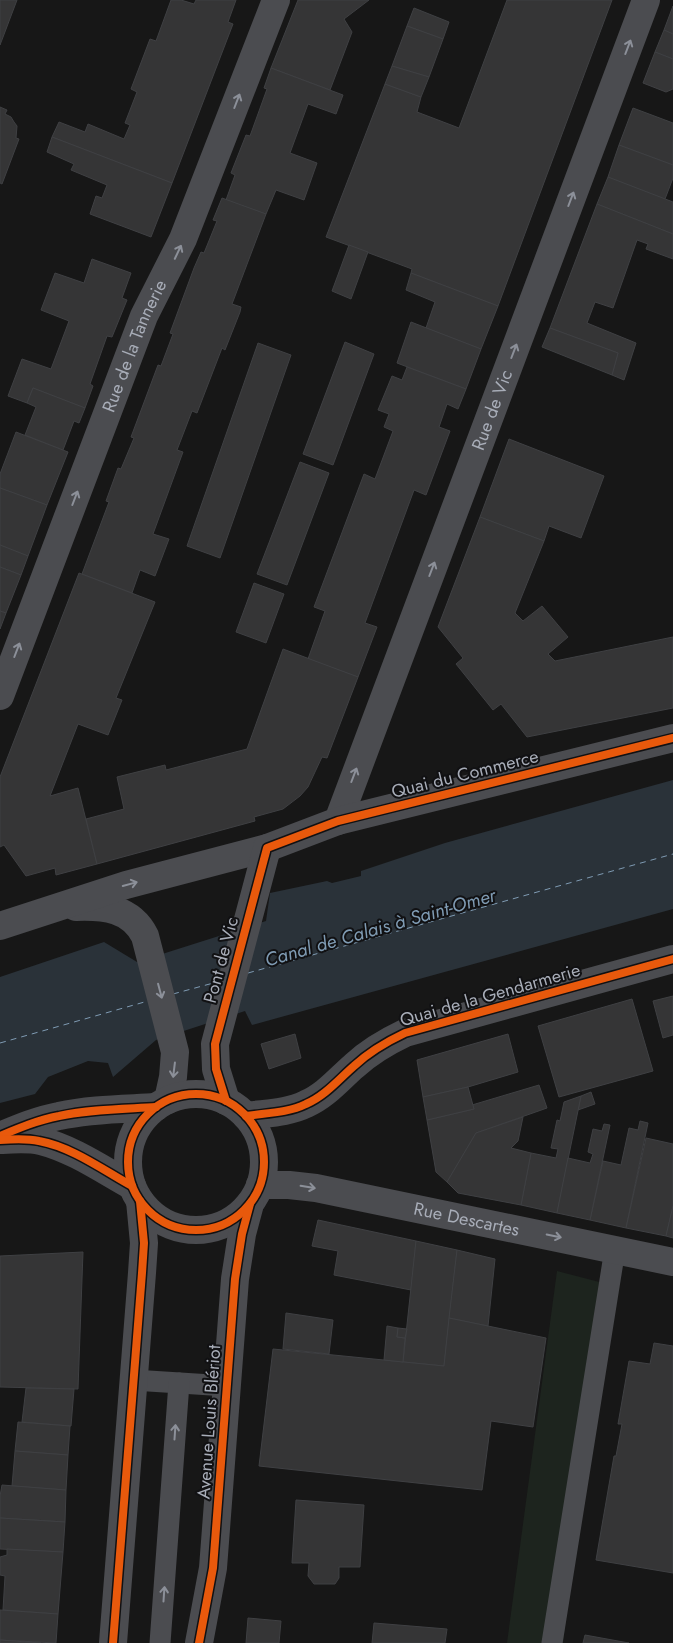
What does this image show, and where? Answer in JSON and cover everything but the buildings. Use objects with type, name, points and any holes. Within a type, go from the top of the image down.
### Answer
[{"type":"street","name":"Rue de la Tannerie","points":[[0,696],[144,316],[184,239],[276,0]]},
{"type":"street","name":"Rue de Vic","points":[[338,821],[646,0]]},
{"type":"street","name":"Quai du Commerce","points":[[0,926],[126,885],[267,848],[338,821],[673,738]]},
{"type":"street","name":"Pont de Vic","points":[[236,1109],[216,1069],[215,1044],[253,894],[267,848]]},
{"type":"street","points":[[57,908],[93,906],[116,910],[128,915],[143,932],[148,944],[173,1039],[175,1066],[162,1104]]},
{"type":"street","name":"Quai de la Gendarmerie","points":[[236,1109],[283,1111],[308,1104],[327,1091],[360,1060],[378,1047],[405,1033],[673,959]]},
{"type":"street","points":[[0,1138],[30,1139],[53,1145],[94,1165],[136,1194],[152,1214],[166,1223],[182,1229],[199,1230],[223,1225],[238,1216],[255,1194],[264,1161],[262,1145],[256,1129],[236,1109],[201,1094],[184,1095],[162,1104],[150,1112],[140,1124],[130,1146],[128,1171],[136,1194],[144,1243],[113,1643]]},
{"type":"street","points":[[0,1138],[28,1124],[60,1115],[162,1104]]},
{"type":"street","name":"Rue Descartes","points":[[255,1194],[289,1185],[310,1187],[673,1262]]},
{"type":"street","name":"Avenue Louis Blériot","points":[[199,1643],[213,1568],[235,1279],[242,1234],[255,1194]]},
{"type":"lane","points":[[552,1643],[615,1249]]},
{"type":"lane","points":[[133,1380],[227,1386]]},
{"type":"lane","points":[[160,1643],[179,1383]]},
{"type":"shaded area","points":[[557,1271],[607,1284],[563,1643],[507,1643]]},
{"type":"water","name":"Canal de Calais à Saint-Omer","points":[[673,780],[673,909],[252,1025],[245,1011],[156,1040],[113,1077],[108,1063],[88,1061],[48,1077],[35,1094],[0,1103],[0,977],[104,942],[137,962],[266,921],[270,893],[327,881],[332,883],[361,876],[361,871],[445,843]]},
{"type":"ferry route","points":[[248,973],[673,854]]},
{"type":"ferry route","points":[[173,994],[217,982]]},
{"type":"ferry route","points":[[0,1043],[148,1001]]},
{"type":"cycle path","points":[[226,1101],[216,1069],[215,1044],[267,848],[338,821],[673,738]]},
{"type":"cycle path","points":[[246,1116],[292,1109],[313,1101],[326,1092],[366,1056],[405,1033],[673,959]]},
{"type":"cycle path","points":[[196,1094],[222,1099],[234,1105],[244,1114],[253,1124],[259,1136],[264,1162],[259,1188],[253,1200],[244,1210],[234,1219],[222,1225],[196,1230],[170,1225],[158,1219],[148,1210],[139,1200],[133,1188],[128,1162],[133,1136],[139,1124],[148,1114],[158,1105],[170,1099],[196,1094]]},
{"type":"cycle path","points":[[0,1136],[36,1122],[71,1114],[156,1107]]},
{"type":"cycle path","points":[[0,1140],[29,1139],[63,1148],[132,1186]]},
{"type":"cycle path","points":[[113,1643],[144,1243],[140,1201]]},
{"type":"cycle path","points":[[199,1643],[213,1568],[235,1279],[242,1234],[250,1204]]}]
